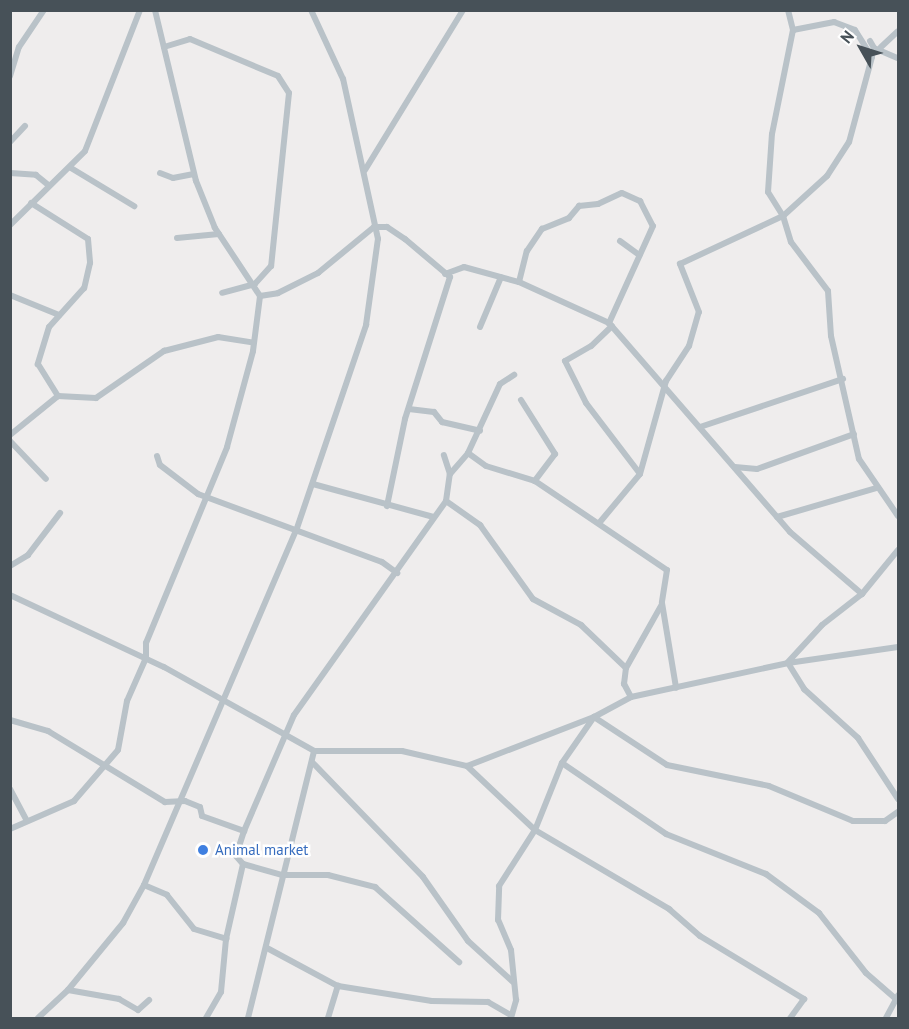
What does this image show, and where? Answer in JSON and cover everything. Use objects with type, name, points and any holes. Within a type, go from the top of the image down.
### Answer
[{"type":"street","points":[[10,75],[19,46],[44,10]]},
{"type":"street","points":[[10,225],[47,184],[70,168],[85,151],[141,10]]},
{"type":"street","points":[[10,830],[74,801],[108,767],[118,750],[131,690],[146,658],[146,643],[208,495],[243,395],[254,342],[260,296],[255,284],[219,234],[194,174],[155,10]]},
{"type":"street","points":[[38,1018],[68,990],[123,923],[144,885],[177,803],[296,531],[366,325],[378,239],[336,56],[311,10]]},
{"type":"street","points":[[364,170],[463,10]]},
{"type":"street","points":[[789,10],[793,30],[772,134],[768,192],[783,216],[791,242],[828,291],[831,336],[843,379],[859,459],[898,516]]},
{"type":"street","points":[[793,30],[834,22],[855,30],[874,48],[882,47],[898,31]]},
{"type":"street","points":[[600,522],[640,474],[664,388],[689,346],[699,312],[680,264],[795,209],[827,176],[849,142],[872,57],[855,30]]},
{"type":"street","points":[[164,47],[190,39],[278,76],[290,93],[273,258],[255,284],[222,293]]},
{"type":"street","points":[[882,47],[898,58]]},
{"type":"street","points":[[10,142],[25,126]]},
{"type":"street","points":[[70,168],[134,206]]},
{"type":"street","points":[[10,173],[36,175],[47,184]]},
{"type":"street","points":[[160,173],[173,178],[194,174]]},
{"type":"street","points":[[519,282],[527,251],[542,229],[569,218],[579,206],[598,204],[622,193],[639,201],[653,226],[610,324],[591,346],[564,361],[586,403],[640,474]]},
{"type":"street","points":[[30,203],[88,239],[90,263],[84,288],[49,327],[38,364],[58,396]]},
{"type":"street","points":[[260,296],[278,293],[318,273],[374,227],[387,227],[405,239],[445,274],[449,283],[409,409],[387,506]]},
{"type":"street","points":[[177,238],[219,234]]},
{"type":"street","points":[[620,241],[639,255]]},
{"type":"street","points":[[445,274],[464,267],[519,282],[610,324],[777,517],[862,594]]},
{"type":"street","points":[[480,327],[501,277]]},
{"type":"street","points":[[10,295],[58,315]]},
{"type":"street","points":[[10,435],[58,396],[96,398],[164,351],[218,337],[254,342]]},
{"type":"street","points":[[450,474],[468,453],[500,384],[514,375]]},
{"type":"street","points":[[700,427],[843,379]]},
{"type":"street","points":[[521,400],[555,454],[535,481]]},
{"type":"street","points":[[409,409],[434,412],[442,422],[480,431]]},
{"type":"street","points":[[735,467],[757,469],[854,434]]},
{"type":"street","points":[[10,441],[46,479]]},
{"type":"street","points":[[468,453],[486,466],[535,481],[600,522],[667,570],[662,603],[676,688]]},
{"type":"street","points":[[444,455],[450,474],[446,501],[284,734],[236,856],[243,864],[282,876],[328,875],[375,886],[459,962]]},
{"type":"street","points":[[156,456],[160,465],[198,494],[208,495],[296,531],[382,562],[397,573]]},
{"type":"street","points":[[313,484],[434,517]]},
{"type":"street","points":[[777,517],[877,488]]},
{"type":"street","points":[[446,501],[480,525],[533,599],[581,625],[626,668]]},
{"type":"street","points":[[10,566],[28,555],[60,513]]},
{"type":"street","points":[[788,663],[862,594],[898,550]]},
{"type":"street","points":[[10,595],[146,658],[314,750],[402,751],[467,766],[535,830],[669,909],[700,936],[804,999],[790,1018]]},
{"type":"street","points":[[631,697],[624,684],[626,668],[662,603]]},
{"type":"street","points":[[467,766],[594,717],[631,697],[788,663],[898,647]]},
{"type":"street","points":[[788,663],[804,690],[858,738],[898,799]]},
{"type":"street","points":[[267,948],[338,986],[432,1001],[488,1002],[510,1016],[516,1000],[511,950],[498,920],[499,886],[535,830],[562,763],[594,717]]},
{"type":"street","points":[[594,717],[667,765],[769,786],[853,821],[885,821],[898,812]]},
{"type":"street","points":[[10,720],[48,731],[165,802],[200,807],[202,816],[244,831]]},
{"type":"street","points":[[248,1018],[267,948],[282,876],[313,763],[314,750]]},
{"type":"street","points":[[313,763],[416,868],[468,941],[513,982]]},
{"type":"street","points":[[562,763],[666,834],[766,874],[819,913],[866,972],[897,997],[886,1018]]},
{"type":"street","points":[[10,789],[27,821]]},
{"type":"street","points":[[206,1018],[221,992],[226,939],[243,864]]},
{"type":"street","points":[[144,885],[167,895],[194,929],[226,939]]},
{"type":"street","points":[[328,1018],[338,986]]},
{"type":"street","points":[[68,990],[119,999],[138,1010],[149,1000]]},
{"type":"place","name":"Animal market","points":[[203,850]]}]
